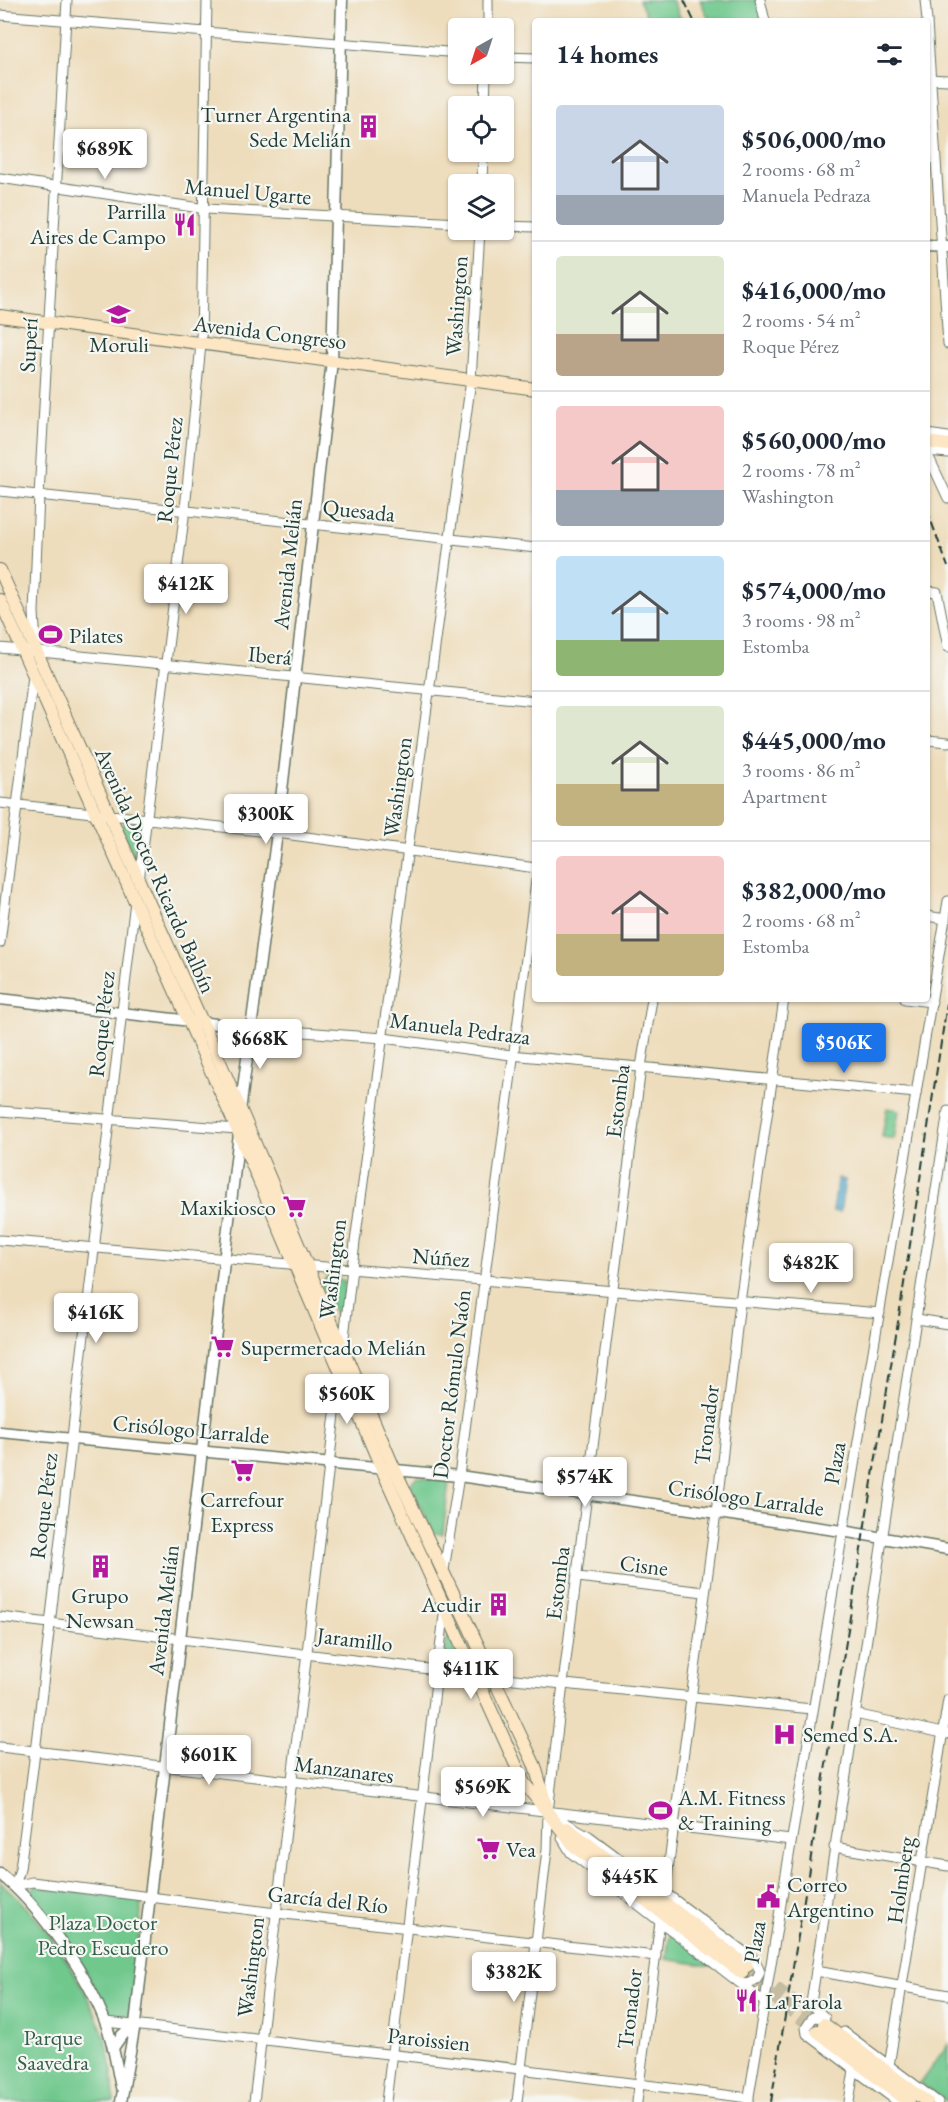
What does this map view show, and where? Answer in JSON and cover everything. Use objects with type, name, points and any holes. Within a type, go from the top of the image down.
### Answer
[{"type":"main road","name":"Avenida Congreso","points":[[0,316],[532,388]]},
{"type":"main road","points":[[930,442],[948,445]]},
{"type":"main road","name":"Avenida Doctor Ricardo Balbín","points":[[0,570],[30,652],[34,673],[94,812],[300,1266],[343,1349],[387,1467],[524,1783],[548,1812]]},
{"type":"main road","name":"Avenida Doctor Ricardo Balbín","points":[[0,600],[30,652],[139,882],[241,1110],[340,1371],[387,1467],[444,1570],[495,1677],[535,1766],[548,1812]]},
{"type":"main road","points":[[548,1812],[746,1971]]},
{"type":"main road","points":[[822,2024],[909,2102]]},
{"type":"main road","points":[[822,2024],[927,2102]]},
{"type":"street","name":"Superí","points":[[30,652],[67,0]]},
{"type":"street","name":"Roque Pérez","points":[[15,1886],[20,1869],[35,1752],[93,1247],[185,509],[201,344],[206,209],[207,0]]},
{"type":"street","name":"Avenida Melián","points":[[122,2096],[135,2024],[238,1132],[277,832],[311,524],[332,361],[342,0]]},
{"type":"street","points":[[488,0],[488,18]]},
{"type":"street","points":[[760,0],[764,18]]},
{"type":"street","points":[[926,0],[927,18]]},
{"type":"street","points":[[0,15],[448,52]]},
{"type":"street","points":[[514,57],[532,58]]},
{"type":"street","points":[[930,79],[948,80]]},
{"type":"street","points":[[930,90],[945,247],[948,344]]},
{"type":"street","name":"Manuel Ugarte","points":[[0,178],[206,209],[448,223]]},
{"type":"street","points":[[514,226],[532,227]]},
{"type":"street","name":"Washington","points":[[343,1349],[351,1270],[471,380],[479,240]]},
{"type":"street","points":[[930,246],[945,247]]},
{"type":"street","points":[[930,434],[948,437]]},
{"type":"street","points":[[930,452],[948,453]]},
{"type":"street","points":[[930,459],[948,498]]},
{"type":"street","name":"Quesada","points":[[0,491],[532,548]]},
{"type":"street","points":[[932,591],[948,647]]},
{"type":"street","name":"Iberá","points":[[0,648],[532,701]]},
{"type":"street","points":[[0,943],[34,673]]},
{"type":"street","points":[[930,740],[948,742]]},
{"type":"street","points":[[0,803],[277,832],[532,867]]},
{"type":"street","name":"Plaza","points":[[749,2100],[812,1709],[948,901]]},
{"type":"street","name":"Doctor Rómulo Naón","points":[[444,1570],[459,1476],[511,1055],[532,909]]},
{"type":"street","points":[[930,916],[945,919]]},
{"type":"street","name":"Manuela Pedraza","points":[[0,999],[251,1028],[383,1038],[511,1055],[916,1093]]},
{"type":"street","name":"Estomba","points":[[517,2102],[547,1850],[548,1812],[578,1577],[586,1494],[641,1066],[652,1002]]},
{"type":"street","name":"Tronador","points":[[665,1892],[716,1513],[740,1302],[784,1002]]},
{"type":"street","points":[[0,1111],[238,1132]]},
{"type":"street","points":[[822,2024],[811,2003],[948,1111]]},
{"type":"street","name":"Núñez","points":[[0,1240],[484,1280],[612,1293],[880,1313]]},
{"type":"street","points":[[917,1319],[948,1324]]},
{"type":"street","name":"Washington","points":[[254,2102],[340,1371]]},
{"type":"street","name":"Crisólogo Larralde","points":[[0,1432],[387,1467],[842,1531],[948,1549]]},
{"type":"street","name":"Cisne","points":[[578,1577],[704,1592]]},
{"type":"street","points":[[386,2102],[445,1605]]},
{"type":"street","name":"Jaramillo","points":[[0,1617],[495,1677],[812,1709]]},
{"type":"street","name":"Holmberg","points":[[889,2066],[945,1734],[948,1700]]},
{"type":"street","points":[[855,1714],[945,1734]]},
{"type":"street","name":"Manzanares","points":[[0,1747],[791,1840]]},
{"type":"street","name":"Avenida Doctor Ricardo Balbín","points":[[548,1812],[589,1836],[665,1892],[746,1971],[764,2001]]},
{"type":"street","name":"Avenida Doctor Ricardo Balbín","points":[[548,1812],[571,1853],[660,1921],[746,1971]]},
{"type":"street","points":[[834,1847],[948,1866]]},
{"type":"street","points":[[0,1874],[15,1886],[46,1922],[66,1951],[106,2022]]},
{"type":"street","name":"García del Río","points":[[15,1886],[32,1882],[276,1913],[656,1956]]},
{"type":"street","name":"Tronador","points":[[637,2102],[660,1921]]},
{"type":"street","points":[[746,1971],[772,1955]]},
{"type":"street","points":[[816,1971],[948,1995]]},
{"type":"street","points":[[898,2102],[886,2098],[807,2034],[806,2028],[813,2017],[889,2066],[938,2102]]},
{"type":"street","name":"Avenida Melián","points":[[106,2022],[114,2048],[122,2096]]},
{"type":"street","name":"Paroissien","points":[[106,2022],[520,2068],[749,2100]]},
{"type":"street","points":[[114,2048],[122,2035],[135,2024]]},
{"type":"street","points":[[849,2102],[854,2070]]},
{"type":"green space","points":[[639,0],[672,0],[681,18],[648,18]]},
{"type":"green space","points":[[700,0],[760,0],[764,18],[709,18]]},
{"type":"green space","points":[[126,821],[140,823],[143,827],[137,857],[134,857],[121,827]]},
{"type":"green space","points":[[887,1108],[899,1110],[894,1139],[882,1137]]},
{"type":"green space","points":[[329,1275],[345,1281],[343,1315],[340,1319],[337,1318],[321,1283]]},
{"type":"green space","points":[[416,1477],[449,1481],[443,1534],[434,1533],[410,1485]]},
{"type":"green space","points":[[448,1635],[459,1659],[458,1661],[444,1656]]},
{"type":"green space","name":"Parque Saavedra","points":[[0,1882],[32,1914],[47,1933],[62,1953],[87,1996],[107,2046],[112,2070],[114,2102],[0,2102]]},
{"type":"green space","name":"Plaza Doctor Pedro Escudero","points":[[36,1886],[142,1901],[132,2010],[128,2015],[107,2015],[78,1963],[29,1893]]},
{"type":"green space","points":[[670,1932],[717,1967],[666,1959]]},
{"type":"green space","points":[[948,2044],[948,2102],[920,2083]]},
{"type":"water","points":[[838,1179],[845,1180],[840,1212],[833,1211]]},
{"type":"tunnel","points":[[747,1966],[823,2023]]},
{"type":"tunnel","points":[[742,1973],[817,2031]]},
{"type":"railway","points":[[684,0],[693,18]]},
{"type":"railway","points":[[930,518],[948,567]]},
{"type":"railway","points":[[771,2102],[899,1316],[948,997]]},
{"type":"place","name":"Turner Argentina Sede Melián","points":[[369,127]]},
{"type":"place","name":"Parrilla Aires de Campo","points":[[184,224]]},
{"type":"place","name":"Moruli","points":[[119,315]]},
{"type":"place","name":"Pilates","points":[[51,635]]},
{"type":"place","name":"Maxikiosco","points":[[294,1207]]},
{"type":"place","name":"Supermercado Melián","points":[[223,1347]]},
{"type":"place","name":"Carrefour Express","points":[[242,1470]]},
{"type":"place","name":"Grupo Newsan","points":[[100,1566]]},
{"type":"place","name":"Acudir","points":[[499,1604]]},
{"type":"place","name":"Semed S.A.","points":[[785,1734]]},
{"type":"place","name":"A.M. Fitness & Training","points":[[660,1810]]},
{"type":"place","name":"Vea","points":[[488,1849]]},
{"type":"place","name":"Correo Argentino","points":[[769,1897]]},
{"type":"place","name":"La Farola","points":[[747,2001]]}]
